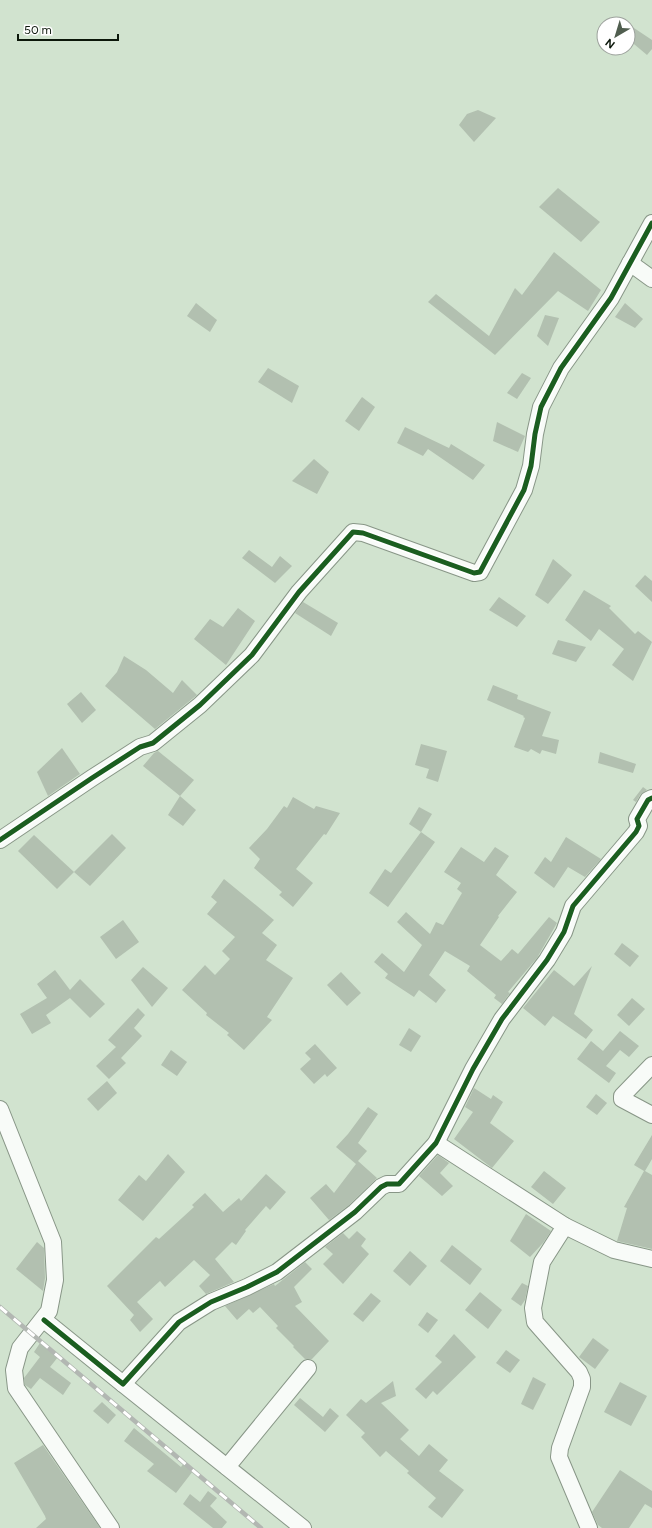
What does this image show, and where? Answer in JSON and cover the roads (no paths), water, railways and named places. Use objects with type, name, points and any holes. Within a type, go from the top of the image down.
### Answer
[{"type":"street","points":[[0,840],[140,747],[153,743],[200,705],[252,656],[299,592],[353,532],[363,533],[474,573],[480,572],[524,490],[531,466],[535,434],[541,407],[561,368],[611,298],[652,224]]},
{"type":"street","points":[[630,263],[652,279]]},
{"type":"street","points":[[123,1384],[179,1322],[211,1302],[247,1288],[277,1272],[355,1212],[381,1187],[387,1184],[400,1184],[436,1143],[473,1069],[502,1019],[547,960],[564,932],[573,906],[636,832],[639,826],[637,819],[648,800],[652,798]]},
{"type":"street","points":[[652,1065],[622,1096],[622,1099],[652,1115]]},
{"type":"street","points":[[0,1109],[53,1242],[55,1280],[49,1311],[44,1320],[20,1348],[14,1370],[16,1388],[111,1528]]},
{"type":"street","points":[[436,1143],[565,1226],[614,1250],[652,1259]]},
{"type":"street","points":[[565,1226],[542,1262],[532,1308],[535,1322],[580,1372],[582,1379],[582,1386],[560,1448],[559,1456],[589,1528]]},
{"type":"street","points":[[44,1320],[303,1528]]},
{"type":"street","points":[[227,1467],[308,1368]]},
{"type":"railway","points":[[0,1307],[261,1528]]}]
